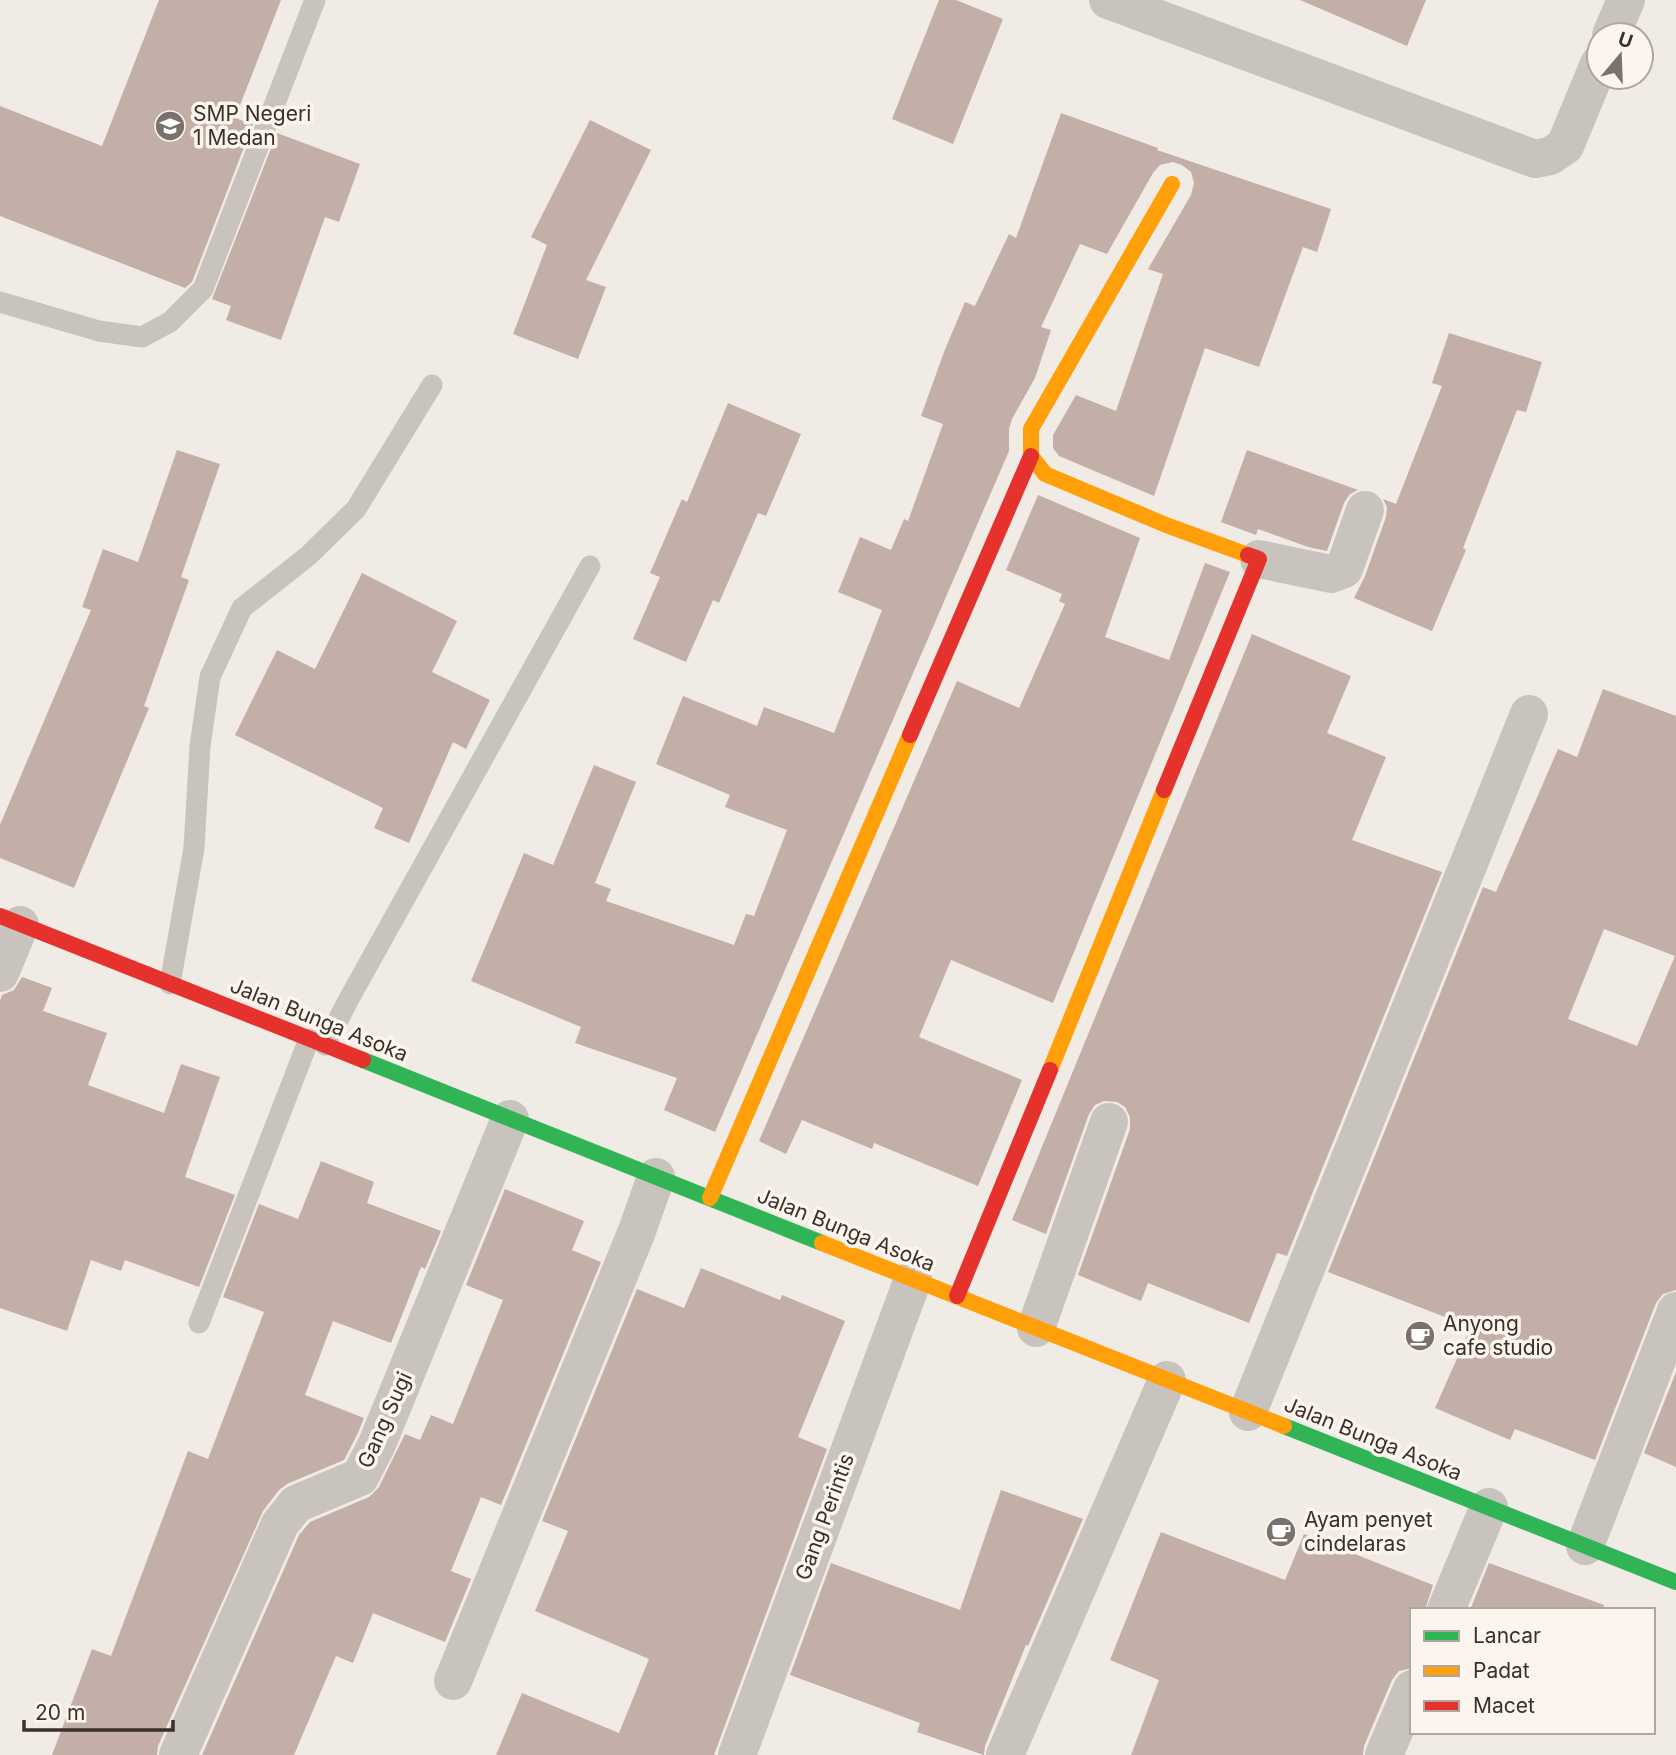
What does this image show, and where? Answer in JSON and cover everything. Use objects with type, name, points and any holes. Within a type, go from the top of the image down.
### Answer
[{"type":"street","points":[[1108,0],[1535,159],[1550,156],[1564,146],[1587,91]]},
{"type":"street","points":[[1617,21],[1626,0]]},
{"type":"street","points":[[710,1198],[1031,456],[1031,429],[1172,184]]},
{"type":"street","points":[[1031,456],[1045,474],[1167,525],[1259,559],[1331,574],[1344,569],[1365,510]]},
{"type":"street","points":[[957,1296],[1259,559]]},
{"type":"street","points":[[1248,1412],[1529,714]]},
{"type":"street","points":[[0,973],[10,920]]},
{"type":"street","name":"Jalan Bunga Asoka","points":[[10,920],[1676,1582]]},
{"type":"street","name":"Gang Sugi","points":[[178,1755],[280,1524],[296,1504],[360,1477],[366,1466],[510,1119]]},
{"type":"street","points":[[1036,1328],[1109,1122]]},
{"type":"street","points":[[453,1681],[637,1231],[656,1177]]},
{"type":"street","name":"Gang Perintis","points":[[737,1755],[913,1279]]},
{"type":"street","points":[[1585,1546],[1676,1311]]},
{"type":"street","points":[[1005,1755],[1167,1380]]},
{"type":"street","points":[[1447,1608],[1489,1507]]},
{"type":"street","points":[[1384,1755],[1410,1694]]},
{"type":"lane","points":[[0,302],[99,331],[142,337],[170,322],[203,289],[315,0]]},
{"type":"lane","points":[[170,984],[194,848],[200,746],[210,677],[243,608],[308,556],[356,509],[432,385]]},
{"type":"lane","points":[[199,1323],[317,1042],[350,997],[590,566]]},
{"type":"building","name":"SMP Negeri 1 Medan","points":[[159,0],[281,0],[235,118],[253,124],[192,282],[185,288],[0,216],[0,106],[102,146]]},
{"type":"building","points":[[939,0],[956,0],[1003,19],[953,144],[892,119]]},
{"type":"building","points":[[1300,0],[1426,0],[1407,46]]},
{"type":"building","points":[[1061,113],[1158,148],[1157,150],[1331,209],[1317,252],[1303,247],[1259,367],[1205,348],[1154,496],[1059,456],[1053,448],[1053,435],[1076,395],[1116,411],[1163,274],[1148,269],[1191,195],[1194,183],[1191,172],[1173,162],[1160,165],[1107,254],[1080,244],[1041,327],[1051,330],[1035,378],[1012,419],[1009,451],[715,1132],[664,1110],[677,1078],[575,1043],[581,1027],[471,981],[524,853],[553,865],[594,765],[636,782],[595,883],[611,889],[606,901],[734,945],[746,914],[754,916],[787,830],[725,807],[730,795],[656,764],[683,696],[757,726],[764,707],[834,733],[882,610],[838,592],[860,537],[891,550],[904,519],[908,521],[943,424],[921,416],[944,352],[965,302],[975,306],[1009,234],[1016,238]]},
{"type":"building","points":[[590,120],[651,150],[586,280],[606,287],[578,359],[513,334],[547,245],[531,237]]},
{"type":"building","points":[[277,133],[360,164],[339,222],[325,217],[281,340],[226,320],[231,306],[212,299]]},
{"type":"building","points":[[1449,333],[1542,362],[1526,412],[1517,410],[1463,548],[1466,550],[1432,631],[1354,598],[1365,576],[1386,517],[1387,507],[1383,499],[1396,504],[1442,386],[1432,383]]},
{"type":"building","points":[[728,403],[801,434],[766,516],[758,513],[719,603],[713,600],[686,662],[633,639],[660,577],[650,573],[682,499],[687,502]]},
{"type":"building","points":[[177,450],[220,464],[181,577],[189,580],[144,706],[149,708],[74,888],[0,858],[0,825],[91,610],[82,607],[103,549],[138,562]]},
{"type":"building","points":[[1247,450],[1358,490],[1350,494],[1344,503],[1327,551],[1258,529],[1256,535],[1221,522]]},
{"type":"building","points":[[1038,495],[1140,538],[1105,637],[1169,660],[1205,563],[1230,572],[1053,1003],[951,960],[919,1037],[1022,1080],[978,1186],[874,1143],[872,1149],[802,1120],[786,1154],[759,1141],[957,681],[1019,708],[1065,604],[1059,601],[1062,594],[1006,570]]},
{"type":"building","points":[[362,573],[457,621],[432,672],[490,700],[466,749],[453,742],[409,843],[374,828],[383,808],[235,735],[277,650],[315,669]]},
{"type":"building","points":[[1252,634],[1351,676],[1327,733],[1386,757],[1352,840],[1442,872],[1287,1256],[1277,1253],[1249,1323],[1148,1283],[1141,1301],[1078,1275],[1130,1129],[1130,1117],[1125,1107],[1117,1102],[1104,1101],[1095,1105],[1089,1114],[1046,1234],[1012,1220]]},
{"type":"building","points":[[1603,689],[1676,716],[1676,1290],[1663,1294],[1656,1303],[1595,1460],[1515,1429],[1510,1440],[1435,1408],[1471,1327],[1328,1272],[1483,887],[1496,892],[1558,749],[1577,757]],"holes":[[[1604,929],[1675,956],[1637,1046],[1568,1019]]]},
{"type":"building","points":[[22,977],[52,988],[43,1011],[107,1033],[88,1085],[164,1113],[181,1064],[220,1077],[185,1177],[235,1195],[199,1287],[125,1260],[121,1271],[91,1260],[67,1331],[0,1308],[0,1001],[2,995],[14,990]]},
{"type":"building","points":[[321,1161],[374,1182],[367,1203],[441,1231],[425,1269],[421,1267],[391,1343],[333,1321],[305,1395],[364,1418],[357,1435],[344,1460],[287,1484],[263,1511],[158,1746],[157,1755],[52,1755],[92,1649],[111,1656],[188,1451],[208,1459],[264,1312],[223,1297],[259,1204],[298,1219]]},
{"type":"building","points":[[505,1189],[584,1221],[572,1250],[601,1262],[501,1505],[481,1497],[451,1571],[471,1579],[445,1642],[373,1613],[353,1663],[336,1656],[294,1755],[202,1755],[299,1535],[310,1522],[369,1497],[379,1487],[405,1434],[420,1440],[431,1415],[453,1424],[503,1300],[466,1285]]},
{"type":"building","points":[[701,1268],[780,1300],[782,1295],[845,1321],[798,1437],[827,1449],[714,1755],[496,1755],[522,1693],[619,1733],[649,1659],[535,1611],[568,1531],[542,1521],[637,1289],[684,1308]]},
{"type":"building","points":[[1676,1372],[1676,1467],[1644,1453]]},
{"type":"building","points":[[1001,1490],[1083,1519],[1028,1646],[1026,1645],[985,1746],[984,1755],[917,1732],[920,1723],[790,1675],[831,1563],[960,1610]]},
{"type":"building","points":[[1161,1532],[1285,1580],[1304,1534],[1433,1585],[1426,1608],[1410,1608],[1410,1668],[1399,1671],[1392,1680],[1364,1746],[1363,1755],[1131,1755],[1159,1680],[1110,1660]]},
{"type":"building","points":[[1489,1563],[1604,1605],[1603,1608],[1471,1608]]},
{"type":"traffic: fast","points":[[363,1060],[822,1243]]},
{"type":"traffic: fast","points":[[1284,1426],[1676,1582]]},
{"type":"traffic: slow","points":[[1172,184],[1031,429],[1031,456],[1045,474],[1166,525],[1248,555]]},
{"type":"traffic: slow","points":[[710,1198],[910,735]]},
{"type":"traffic: slow","points":[[1050,1070],[1164,790]]},
{"type":"traffic: slow","points":[[822,1243],[1284,1426]]},
{"type":"traffic: jam","points":[[910,735],[1031,456]]},
{"type":"traffic: jam","points":[[1164,790],[1259,559],[1248,555]]},
{"type":"traffic: jam","points":[[0,916],[363,1060]]},
{"type":"traffic: jam","points":[[957,1296],[1050,1070]]},
{"type":"place","name":"SMP Negeri 1 Medan","points":[[170,126]]},
{"type":"place","name":"Anyong cafe studio","points":[[1420,1336]]},
{"type":"place","name":"Ayam penyet cindelaras","points":[[1281,1532]]}]
